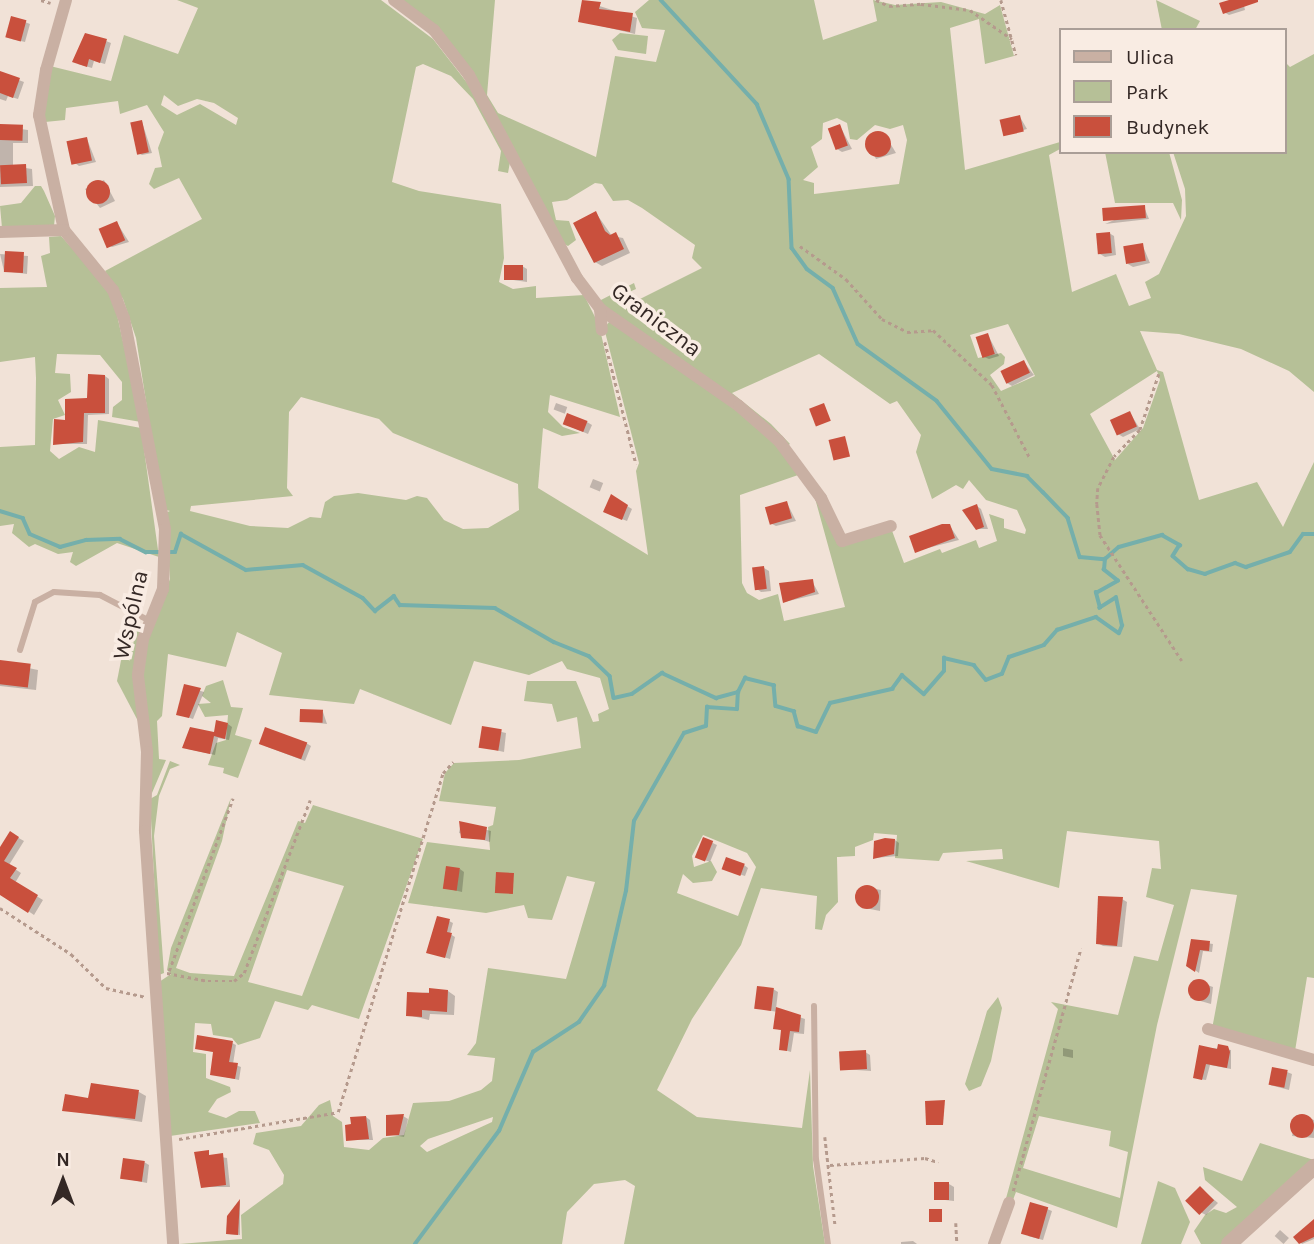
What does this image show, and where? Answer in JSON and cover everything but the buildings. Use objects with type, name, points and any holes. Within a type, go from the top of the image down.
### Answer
[{"type":"street","name":"Wspólna","points":[[66,0],[46,70],[39,115],[64,230],[113,290],[124,318],[164,544],[163,589],[150,621],[138,676],[147,752],[145,831],[173,1244]]},
{"type":"street","name":"Graniczna","points":[[394,0],[434,30],[469,75],[577,278],[600,309],[739,406],[779,441],[821,498],[842,541],[891,526]]},
{"type":"street","points":[[0,232],[64,230]]},
{"type":"street","points":[[600,309],[602,330]]},
{"type":"street","points":[[1208,1029],[1314,1060]]},
{"type":"street","points":[[1229,1244],[1314,1167]]},
{"type":"street","points":[[994,1244],[1009,1203]]},
{"type":"lane","points":[[20,650],[35,602],[54,592],[100,595],[150,621]]},
{"type":"lane","points":[[814,1006],[814,1129],[828,1244]]},
{"type":"path","points":[[876,0],[889,6],[921,4],[970,10],[1012,39]]},
{"type":"path","points":[[1001,0],[1016,55]]},
{"type":"path","points":[[800,246],[846,279],[882,319],[907,332],[933,330],[992,385],[1030,458]]},
{"type":"path","points":[[602,330],[636,464]]},
{"type":"path","points":[[1159,374],[1140,430],[1114,457],[1098,488],[1097,504],[1100,535],[1182,661]]},
{"type":"path","points":[[165,1141],[338,1112],[443,773],[453,762]]},
{"type":"path","points":[[156,980],[169,971],[233,798]]},
{"type":"path","points":[[169,971],[208,981],[234,981],[244,973],[310,800]]},
{"type":"path","points":[[0,908],[71,954],[106,988],[158,1000]]},
{"type":"path","points":[[1009,1203],[1081,948]]},
{"type":"path","points":[[814,1129],[828,1142],[835,1225],[826,1232]]},
{"type":"path","points":[[830,1166],[925,1158],[938,1162]]},
{"type":"path","points":[[956,1223],[957,1244]]},
{"type":"green space","points":[[177,0],[381,0],[433,39],[482,102],[510,162],[508,173],[498,171],[501,151],[473,99],[451,76],[423,64],[416,67],[392,182],[419,191],[501,204],[504,258],[499,282],[513,289],[536,286],[536,298],[584,295],[599,325],[620,417],[550,395],[548,412],[563,427],[580,433],[562,436],[543,428],[538,488],[648,555],[636,471],[639,463],[604,328],[610,321],[757,425],[801,474],[740,495],[742,583],[747,593],[759,600],[778,594],[784,621],[845,607],[813,491],[844,544],[891,528],[904,563],[940,549],[942,553],[976,540],[979,548],[997,541],[989,514],[1004,519],[1004,528],[1025,534],[1026,530],[1017,510],[986,500],[969,480],[963,489],[956,485],[932,499],[916,452],[921,435],[897,401],[890,404],[819,354],[732,393],[771,424],[790,444],[787,446],[597,302],[634,283],[636,289],[620,296],[624,307],[702,268],[692,258],[695,245],[628,200],[613,201],[602,184],[595,183],[567,200],[552,202],[556,220],[569,221],[576,240],[568,246],[562,243],[470,75],[396,0],[495,0],[487,95],[498,113],[596,157],[615,56],[656,62],[665,30],[642,28],[635,12],[649,0],[814,0],[823,40],[877,21],[873,0],[895,5],[941,2],[985,14],[1000,5],[1014,56],[985,64],[979,19],[950,28],[965,170],[1058,143],[1058,150],[1049,155],[1072,292],[1116,274],[1129,306],[1151,298],[1145,282],[1159,274],[1186,216],[1185,189],[1174,154],[1286,154],[1286,63],[1290,67],[1314,54],[1314,392],[1289,371],[1241,349],[1179,334],[1140,331],[1157,370],[1163,372],[1199,500],[1257,482],[1283,527],[1314,462],[1314,978],[1307,977],[1295,1051],[1212,1029],[1237,895],[1191,889],[1157,1025],[1117,1228],[1016,1192],[1011,1205],[1005,1202],[1058,1009],[1051,1002],[1118,1015],[1134,956],[1158,961],[1174,905],[1146,897],[1152,868],[1161,869],[1159,841],[1067,831],[1059,888],[966,861],[1003,859],[1002,849],[943,853],[939,861],[895,858],[897,835],[874,833],[873,840],[855,847],[855,856],[837,857],[838,902],[826,915],[822,930],[815,929],[817,896],[761,888],[741,945],[692,1019],[657,1090],[697,1117],[802,1128],[810,1070],[813,1166],[825,1244],[624,1244],[635,1186],[625,1180],[594,1184],[567,1212],[562,1244],[179,1244],[242,1239],[241,1215],[283,1184],[284,1175],[269,1150],[253,1144],[256,1133],[301,1126],[319,1105],[330,1100],[333,1116],[342,1122],[344,1147],[369,1150],[383,1138],[404,1135],[413,1103],[449,1101],[481,1090],[492,1081],[495,1058],[467,1055],[476,1043],[488,968],[566,979],[595,882],[567,876],[552,920],[528,918],[524,905],[486,913],[408,903],[427,842],[490,850],[488,827],[493,825],[496,807],[439,801],[445,773],[454,763],[519,760],[581,748],[577,717],[557,722],[552,704],[524,701],[527,681],[576,681],[593,722],[599,721],[598,714],[609,709],[600,678],[567,669],[562,661],[529,675],[474,661],[451,725],[360,689],[354,704],[269,695],[282,653],[237,632],[226,667],[168,654],[162,716],[157,721],[159,759],[166,760],[152,793],[141,681],[146,641],[170,579],[165,513],[170,511],[163,509],[136,338],[123,299],[105,271],[202,219],[179,178],[154,189],[149,184],[155,168],[162,167],[158,148],[164,132],[147,105],[120,114],[118,101],[66,108],[65,120],[45,122],[44,105],[50,66],[111,81],[124,35],[178,54],[198,8]],"holes":[[[164,95],[178,106],[197,99],[214,103],[238,118],[236,125],[200,104],[177,115],[161,105]],[[837,118],[847,123],[850,139],[857,140],[875,125],[890,129],[903,125],[907,140],[899,184],[814,194],[814,183],[803,180],[818,167],[811,147],[822,139],[823,123]],[[1008,324],[1035,376],[1001,391],[990,375],[1004,364],[1005,357],[1001,353],[978,358],[970,335]],[[1157,371],[1160,380],[1143,428],[1115,460],[1090,414]],[[301,397],[379,419],[393,433],[518,484],[519,510],[488,528],[463,529],[444,520],[427,498],[417,496],[406,500],[358,493],[334,496],[325,502],[321,518],[310,517],[288,528],[250,526],[190,511],[191,506],[293,496],[287,488],[289,412]],[[703,835],[747,853],[756,867],[738,916],[677,893],[683,874],[693,883],[712,881],[717,872],[711,861],[694,867],[692,856]],[[1039,1116],[1111,1131],[1109,1146],[1128,1152],[1120,1198],[1023,1168]],[[493,1117],[492,1122],[427,1152],[420,1146],[428,1139]]]},
{"type":"green space","points":[[1156,0],[1200,21],[1196,28],[1162,28]]},
{"type":"green space","points":[[620,33],[648,36],[646,54],[618,50],[612,40]]},
{"type":"green space","points":[[1105,154],[1170,154],[1182,200],[1181,220],[1173,203],[1115,203]]},
{"type":"green space","points":[[35,186],[41,186],[44,191],[55,216],[54,226],[2,228],[0,206],[21,203]]},
{"type":"green space","points":[[61,236],[107,287],[115,306],[141,422],[112,417],[113,407],[122,400],[122,382],[100,355],[57,354],[55,373],[70,374],[71,392],[58,400],[65,415],[53,419],[50,451],[59,459],[79,447],[95,452],[98,420],[141,428],[159,557],[117,543],[76,566],[70,562],[73,552],[58,554],[35,544],[29,547],[12,533],[14,524],[0,526],[0,447],[35,445],[36,378],[35,357],[0,362],[0,288],[47,287],[41,256],[50,253],[49,237]]},
{"type":"green space","points":[[138,628],[144,630],[138,721],[117,681],[125,640]]},
{"type":"green space","points":[[223,680],[231,707],[243,708],[235,735],[252,740],[238,778],[223,773],[224,768],[208,765],[216,743],[226,740],[228,715],[205,717],[198,704],[211,703],[202,696],[206,686]]},
{"type":"green space","points":[[170,761],[180,765],[170,769],[159,796],[154,836],[164,973],[159,975],[150,799],[157,795]]},
{"type":"green space","points":[[231,798],[222,841],[176,968],[190,973],[234,976],[298,821],[305,823],[313,805],[423,839],[359,1019],[312,1005],[308,1010],[275,1001],[260,1038],[238,1045],[232,1038],[213,1035],[211,1024],[195,1023],[193,1052],[206,1054],[206,1078],[230,1087],[231,1092],[217,1099],[208,1112],[226,1118],[239,1111],[255,1111],[260,1123],[170,1136],[159,982],[171,974],[167,970],[171,948]],"holes":[[[287,870],[344,886],[302,996],[248,982]]]},
{"type":"green space","points":[[998,997],[1002,1008],[991,1061],[981,1086],[969,1091],[965,1084],[987,1011]]},
{"type":"green space","points":[[1260,1143],[1314,1160],[1223,1244],[1201,1244],[1194,1231],[1205,1215],[1214,1209],[1226,1213],[1237,1207],[1205,1180],[1203,1167],[1242,1181]]},
{"type":"green space","points":[[1158,1181],[1175,1188],[1190,1222],[1181,1244],[1141,1244]]},
{"type":"waterway","points":[[661,0],[757,104],[789,179],[792,248],[807,269],[833,288],[858,344],[937,401],[992,469],[1027,476],[1068,518],[1080,557],[1104,559]]},
{"type":"waterway","points":[[0,511],[23,518],[30,534],[60,547],[86,540],[120,539],[146,552],[175,552],[181,534],[246,570],[303,565],[363,598],[375,611],[394,596],[400,605],[495,608],[554,642],[589,656],[610,676],[614,698],[632,694],[662,673],[716,698],[738,692],[745,678],[774,685],[776,706],[794,711],[798,726],[816,732],[830,703],[892,689],[902,675],[924,694],[944,671],[944,658],[974,665],[986,680],[1002,674],[1009,657],[1044,645],[1057,630],[1096,617],[1119,633],[1122,626],[1116,598],[1100,608],[1096,593],[1118,581],[1104,570],[1105,559],[1119,547],[1162,535],[1180,545],[1173,556],[1188,569],[1205,574],[1235,563],[1246,567],[1290,552],[1303,534],[1314,534]]},
{"type":"waterway","points":[[415,1244],[499,1131],[533,1052],[579,1022],[604,986],[626,891],[634,821],[684,733],[706,726],[707,707],[737,709],[738,692]]}]
